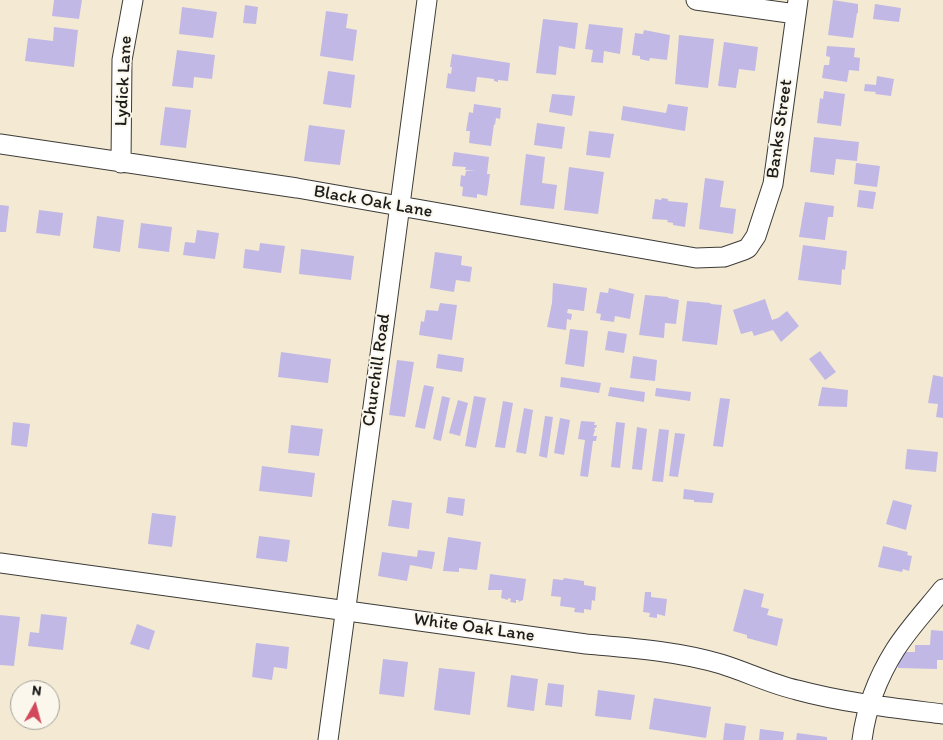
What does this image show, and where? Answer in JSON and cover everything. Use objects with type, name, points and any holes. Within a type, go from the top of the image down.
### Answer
[{"type":"street","name":"Lydick Lane","points":[[121,163],[122,60],[133,0]]},
{"type":"street","name":"Churchill Road","points":[[328,740],[401,207],[427,0]]},
{"type":"street","points":[[696,0],[797,7]]},
{"type":"street","name":"Banks Street","points":[[744,250],[748,248],[756,236],[773,184],[797,7]]},
{"type":"street","name":"Black Oak Lane","points":[[0,144],[297,188],[696,258],[724,256],[744,250]]},
{"type":"street","name":"White Oak Lane","points":[[0,563],[586,644],[658,651],[721,664],[756,678],[797,690],[870,705],[943,714]]},
{"type":"street","points":[[862,740],[865,718],[882,672],[896,649],[943,589]]},
{"type":"building","points":[[54,0],[82,0],[79,19],[52,16]]},
{"type":"building","points":[[833,0],[858,4],[853,38],[828,35]]},
{"type":"building","points":[[875,4],[901,8],[899,22],[873,19]]},
{"type":"building","points":[[245,5],[258,7],[256,24],[243,23]]},
{"type":"building","points":[[182,7],[217,12],[213,38],[179,34]]},
{"type":"building","points":[[326,11],[348,14],[346,28],[357,30],[353,61],[320,56]]},
{"type":"building","points":[[543,19],[578,23],[575,49],[559,46],[556,75],[536,73]]},
{"type":"building","points":[[589,24],[623,28],[620,54],[604,51],[603,63],[591,62],[593,50],[585,49]]},
{"type":"building","points":[[54,27],[78,30],[74,67],[25,61],[28,38],[53,41]]},
{"type":"building","points":[[644,30],[670,35],[667,60],[650,58],[649,61],[640,59],[640,56],[632,55],[635,33],[643,34]]},
{"type":"building","points":[[679,35],[714,39],[708,88],[675,84]]},
{"type":"building","points":[[724,42],[758,47],[755,71],[739,69],[736,88],[718,86]]},
{"type":"building","points":[[827,46],[855,48],[854,57],[860,58],[859,71],[849,70],[847,82],[822,78],[824,65],[829,65],[830,57],[826,56]]},
{"type":"building","points":[[177,50],[215,55],[212,79],[194,77],[193,88],[172,86]]},
{"type":"building","points":[[452,54],[510,63],[508,81],[498,80],[498,82],[494,81],[494,79],[477,77],[475,92],[446,88],[448,73],[451,74]]},
{"type":"building","points":[[328,71],[355,75],[351,108],[323,104]]},
{"type":"building","points":[[877,76],[894,79],[891,96],[864,91],[865,84],[876,85]]},
{"type":"building","points":[[824,91],[845,94],[841,126],[817,123],[820,98],[823,99]]},
{"type":"building","points":[[552,94],[575,96],[572,116],[549,112]]},
{"type":"building","points":[[474,104],[501,108],[500,119],[496,118],[494,124],[491,146],[469,143],[470,131],[466,131],[469,112],[473,113]]},
{"type":"building","points":[[668,104],[688,107],[685,131],[621,120],[623,106],[666,113]]},
{"type":"building","points":[[165,107],[191,110],[186,148],[160,145]]},
{"type":"building","points":[[537,123],[565,127],[562,149],[534,145]]},
{"type":"building","points":[[309,125],[345,130],[340,165],[304,161]]},
{"type":"building","points":[[589,131],[614,134],[610,158],[586,155]]},
{"type":"building","points":[[814,137],[859,142],[857,161],[836,159],[834,175],[810,172]]},
{"type":"building","points":[[454,152],[489,157],[487,174],[490,174],[487,196],[477,194],[477,198],[462,196],[463,187],[460,186],[461,175],[465,176],[466,171],[476,171],[465,170],[466,167],[452,166]]},
{"type":"building","points":[[526,154],[545,157],[542,183],[557,185],[554,209],[520,205]]},
{"type":"building","points":[[856,163],[880,166],[877,187],[854,184]]},
{"type":"building","points":[[569,167],[604,172],[598,214],[564,210]]},
{"type":"building","points":[[705,178],[724,181],[720,207],[736,209],[733,234],[699,229]]},
{"type":"building","points":[[859,190],[876,192],[873,209],[857,207]]},
{"type":"building","points":[[662,198],[668,199],[668,201],[688,203],[685,227],[673,225],[673,223],[667,222],[668,220],[652,219],[655,199],[661,200]]},
{"type":"building","points":[[805,202],[834,206],[833,217],[828,217],[825,240],[799,237]]},
{"type":"building","points":[[0,205],[9,206],[6,232],[0,232]]},
{"type":"building","points":[[39,210],[63,213],[60,236],[36,233]]},
{"type":"building","points":[[97,216],[124,220],[120,252],[93,248]]},
{"type":"building","points":[[141,223],[172,227],[169,252],[138,248]]},
{"type":"building","points":[[197,230],[219,233],[215,259],[183,255],[185,242],[195,243]]},
{"type":"building","points":[[260,243],[285,246],[281,273],[243,268],[245,249],[259,251]]},
{"type":"building","points":[[803,245],[847,251],[845,270],[842,269],[841,285],[798,280]]},
{"type":"building","points":[[301,249],[354,256],[351,280],[299,274]]},
{"type":"building","points":[[435,252],[462,256],[461,265],[472,267],[470,282],[456,280],[454,292],[430,288]]},
{"type":"building","points":[[553,283],[587,288],[584,311],[568,309],[567,313],[572,314],[571,320],[567,319],[566,330],[547,327],[552,303]]},
{"type":"building","points":[[609,288],[634,294],[630,319],[615,316],[614,322],[600,320],[601,314],[596,313],[600,292],[608,293]]},
{"type":"building","points":[[645,295],[679,300],[676,324],[665,323],[664,338],[639,335]]},
{"type":"building","points":[[765,299],[772,320],[787,311],[799,326],[781,342],[773,330],[754,336],[752,331],[741,334],[733,310]]},
{"type":"building","points":[[687,301],[722,305],[717,345],[682,341]]},
{"type":"building","points":[[440,303],[457,305],[452,340],[419,335],[421,321],[424,322],[426,310],[438,311]]},
{"type":"building","points":[[570,329],[588,331],[584,367],[565,364]]},
{"type":"building","points":[[608,331],[627,334],[624,353],[605,350]]},
{"type":"building","points":[[820,351],[836,372],[825,380],[809,359]]},
{"type":"building","points":[[281,352],[331,359],[328,383],[278,377]]},
{"type":"building","points":[[438,354],[464,358],[462,372],[436,368]]},
{"type":"building","points":[[633,356],[657,360],[655,381],[630,378]]},
{"type":"building","points":[[397,360],[414,362],[405,417],[389,415]]},
{"type":"building","points":[[933,375],[943,377],[943,418],[936,417],[938,404],[928,403]]},
{"type":"building","points":[[561,377],[601,383],[599,393],[560,387]]},
{"type":"building","points":[[424,385],[434,387],[425,429],[415,427]]},
{"type":"building","points":[[610,387],[645,392],[644,402],[608,396]]},
{"type":"building","points":[[822,387],[848,390],[847,407],[818,406]]},
{"type":"building","points":[[656,388],[691,392],[690,401],[655,396]]},
{"type":"building","points":[[442,396],[450,398],[441,441],[433,439]]},
{"type":"building","points":[[474,396],[486,398],[476,448],[465,446]]},
{"type":"building","points":[[720,398],[730,399],[723,447],[713,446]]},
{"type":"building","points":[[458,400],[468,403],[460,436],[449,433]]},
{"type":"building","points":[[503,401],[513,403],[505,448],[495,447]]},
{"type":"building","points":[[524,408],[533,410],[526,454],[516,452]]},
{"type":"building","points":[[545,416],[553,417],[547,458],[539,456]]},
{"type":"building","points":[[560,418],[570,420],[564,455],[554,453]]},
{"type":"building","points":[[581,421],[595,422],[594,425],[597,425],[594,428],[593,436],[597,436],[596,441],[593,441],[588,477],[580,476],[585,440],[578,439]]},
{"type":"building","points":[[13,422],[30,424],[27,447],[11,445]]},
{"type":"building","points":[[616,422],[625,423],[620,468],[611,467]]},
{"type":"building","points":[[291,425],[323,429],[319,456],[288,453]]},
{"type":"building","points":[[637,427],[647,429],[642,470],[632,469]]},
{"type":"building","points":[[659,429],[669,430],[663,482],[652,481]]},
{"type":"building","points":[[675,433],[685,434],[678,477],[669,476]]},
{"type":"building","points":[[907,449],[938,452],[936,472],[905,469]]},
{"type":"building","points":[[262,466],[315,473],[312,497],[259,491]]},
{"type":"building","points":[[684,489],[714,493],[712,503],[683,499]]},
{"type":"building","points":[[448,497],[465,499],[463,516],[446,513]]},
{"type":"building","points":[[392,500],[412,503],[409,529],[388,526]]},
{"type":"building","points":[[893,500],[912,505],[906,530],[886,524]]},
{"type":"building","points":[[152,513],[176,516],[172,547],[148,544]]},
{"type":"building","points":[[259,536],[290,540],[287,562],[256,558]]},
{"type":"building","points":[[448,537],[481,542],[477,570],[459,568],[459,572],[443,571]]},
{"type":"building","points":[[883,546],[908,552],[907,555],[912,556],[909,571],[903,569],[902,572],[878,567]]},
{"type":"building","points":[[418,550],[435,552],[432,569],[410,565],[407,581],[378,576],[382,552],[417,557]]},
{"type":"building","points":[[490,574],[526,579],[523,600],[518,602],[519,600],[516,600],[516,603],[510,602],[511,599],[501,598],[502,590],[488,590]]},
{"type":"building","points":[[564,578],[584,581],[584,585],[596,587],[595,601],[592,600],[591,610],[584,609],[584,613],[574,612],[575,608],[560,606],[561,597],[551,596],[553,579],[563,580]]},
{"type":"building","points":[[744,589],[764,594],[761,607],[769,609],[767,615],[783,619],[777,646],[747,638],[747,635],[733,631]]},
{"type":"building","points":[[645,592],[651,592],[651,597],[667,599],[665,616],[657,614],[657,618],[649,617],[650,613],[643,612]]},
{"type":"building","points":[[41,614],[67,617],[63,650],[28,646],[30,632],[39,633]]},
{"type":"building","points":[[0,615],[20,617],[14,666],[0,665]]},
{"type":"building","points":[[137,624],[155,631],[149,650],[130,644]]},
{"type":"building","points":[[931,630],[943,631],[943,660],[937,660],[937,669],[898,668],[898,652],[915,652],[915,645],[930,645]]},
{"type":"building","points":[[256,643],[289,647],[287,669],[274,667],[272,680],[252,677]]},
{"type":"building","points":[[383,659],[408,662],[404,697],[379,694]]},
{"type":"building","points":[[439,668],[475,672],[470,715],[434,710]]},
{"type":"building","points":[[511,675],[538,679],[534,711],[507,707]]},
{"type":"building","points":[[548,683],[564,685],[562,707],[545,705]]},
{"type":"building","points":[[598,690],[635,695],[631,720],[595,716]]},
{"type":"building","points":[[654,698],[711,707],[706,738],[649,729]]},
{"type":"building","points":[[725,723],[746,726],[744,740],[723,740]]},
{"type":"building","points":[[760,729],[784,732],[783,740],[759,740]]},
{"type":"building","points":[[797,733],[827,737],[827,740],[796,740]]}]
